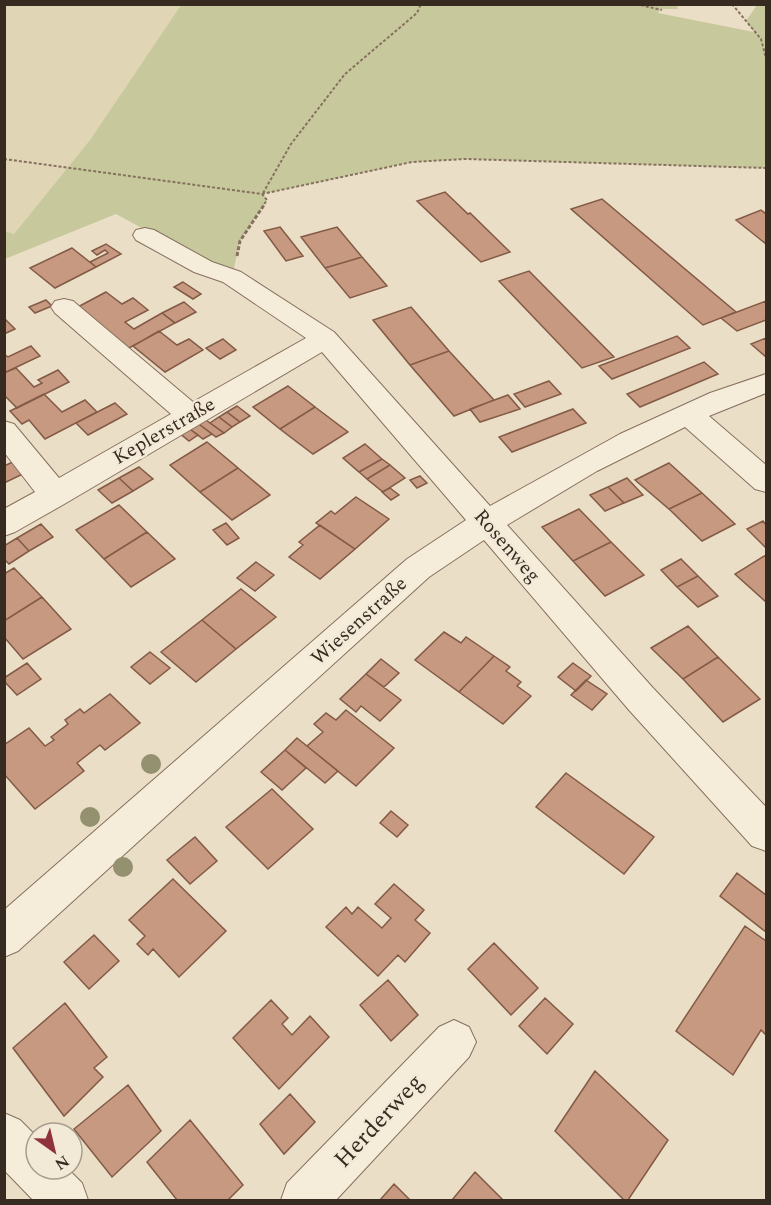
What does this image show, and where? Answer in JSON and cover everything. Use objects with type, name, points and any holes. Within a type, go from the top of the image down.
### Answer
[{"type":"street","name":"Rosenweg","points":[[145,235],[203,267],[232,277],[324,338],[642,699],[766,833]]},
{"type":"street","points":[[64,307],[191,416]]},
{"type":"street","name":"Keplerstraße","points":[[4,525],[324,338]]},
{"type":"street","name":"Wiesenstraße","points":[[4,937],[418,568],[486,522],[639,436],[766,383]]},
{"type":"street","points":[[688,414],[766,481]]},
{"type":"street","points":[[4,431],[55,495]]},
{"type":"street","name":"Herderweg","points":[[304,1200],[454,1042]]},
{"type":"street","points":[[4,1136],[65,1200]]},
{"type":"path","points":[[262,194],[291,144],[345,74],[417,13],[422,4]]},
{"type":"path","points":[[636,4],[662,10]]},
{"type":"path","points":[[732,4],[761,39],[766,58]]},
{"type":"path","points":[[4,159],[262,194],[412,162],[465,159],[766,168]]},
{"type":"path","points":[[232,277],[240,241],[267,200],[262,194]]},
{"type":"shaded area","points":[[4,5],[181,5],[90,140],[14,234],[4,231]]},
{"type":"green space","points":[[677,4],[678,9],[661,9],[658,13],[754,32],[746,21],[757,5],[766,5],[766,168],[465,159],[412,162],[263,194],[267,200],[240,241],[232,277],[116,214],[5,259],[4,231],[14,234],[90,140],[181,5]]},
{"type":"building","points":[[445,192],[510,252],[481,262],[417,201]]},
{"type":"building","points":[[602,199],[736,312],[703,325],[571,209]]},
{"type":"building","points":[[761,210],[766,214],[766,244],[736,220]]},
{"type":"building","points":[[280,227],[303,256],[286,261],[264,231]]},
{"type":"building","points":[[337,227],[362,257],[325,268],[301,237]]},
{"type":"building","points":[[106,244],[121,254],[96,267],[90,262],[108,253],[105,250],[97,255],[92,251]]},
{"type":"building","points":[[72,248],[96,267],[55,288],[30,268]]},
{"type":"building","points":[[362,257],[387,286],[350,298],[325,268]]},
{"type":"building","points":[[529,271],[614,357],[582,368],[499,281]]},
{"type":"building","points":[[183,282],[201,294],[193,299],[174,287]]},
{"type":"building","points":[[106,292],[122,304],[133,298],[148,310],[125,322],[134,329],[162,313],[175,323],[127,349],[76,308]]},
{"type":"building","points":[[46,300],[52,306],[35,313],[29,307]]},
{"type":"building","points":[[766,301],[766,320],[737,331],[721,318]]},
{"type":"building","points":[[184,302],[196,312],[175,323],[162,313]]},
{"type":"building","points":[[411,307],[449,351],[410,365],[373,320]]},
{"type":"building","points":[[4,320],[15,329],[4,334]]},
{"type":"building","points":[[159,331],[177,345],[189,339],[203,350],[165,372],[133,346]]},
{"type":"building","points":[[677,336],[690,348],[612,379],[599,366]]},
{"type":"building","points":[[766,338],[766,357],[751,344]]},
{"type":"building","points":[[223,339],[236,350],[220,359],[206,348]]},
{"type":"building","points":[[31,346],[40,356],[4,373],[4,354],[8,357]]},
{"type":"building","points":[[449,351],[494,400],[454,416],[410,365]]},
{"type":"building","points":[[704,362],[718,374],[640,407],[627,394]]},
{"type":"building","points":[[16,368],[34,387],[42,383],[38,380],[58,370],[69,382],[17,408],[4,395],[4,373]]},
{"type":"building","points":[[549,381],[561,394],[525,407],[514,394]]},
{"type":"building","points":[[288,386],[315,407],[280,429],[253,407]]},
{"type":"building","points":[[44,394],[62,412],[85,400],[97,412],[45,439],[29,420],[22,424],[10,411]]},
{"type":"building","points":[[508,395],[520,409],[480,422],[470,409]]},
{"type":"building","points":[[115,403],[127,414],[88,435],[76,423]]},
{"type":"building","points":[[237,406],[250,416],[240,422],[227,412]]},
{"type":"building","points":[[315,407],[348,432],[313,454],[280,429]]},
{"type":"building","points":[[573,409],[586,423],[512,452],[499,437]]},
{"type":"building","points":[[227,412],[240,422],[232,427],[219,417]]},
{"type":"building","points":[[219,417],[232,427],[224,433],[210,423]]},
{"type":"building","points":[[206,420],[224,433],[216,437],[199,424]]},
{"type":"building","points":[[199,424],[212,434],[203,439],[190,429]]},
{"type":"building","points":[[187,427],[198,435],[189,441],[178,432]]},
{"type":"building","points":[[207,442],[238,468],[200,492],[170,465]]},
{"type":"building","points":[[365,444],[382,459],[359,472],[343,458]]},
{"type":"building","points":[[382,459],[390,465],[367,479],[359,472]]},
{"type":"building","points":[[15,461],[25,473],[4,483],[4,466]]},
{"type":"building","points":[[669,463],[702,493],[669,509],[635,480]]},
{"type":"building","points":[[390,465],[405,478],[383,492],[367,479]]},
{"type":"building","points":[[139,467],[153,479],[133,491],[119,478]]},
{"type":"building","points":[[238,468],[270,495],[232,520],[200,492]]},
{"type":"building","points":[[420,476],[427,483],[417,488],[410,480]]},
{"type":"building","points":[[119,478],[133,491],[112,503],[98,490]]},
{"type":"building","points":[[627,478],[643,495],[624,503],[608,487]]},
{"type":"building","points":[[608,487],[624,503],[605,511],[590,495]]},
{"type":"building","points":[[390,488],[399,495],[391,500],[382,492]]},
{"type":"building","points":[[702,493],[735,524],[702,541],[669,509]]},
{"type":"building","points":[[356,497],[389,519],[355,549],[316,523],[331,511],[335,514]]},
{"type":"building","points":[[119,505],[147,532],[104,559],[76,530]]},
{"type":"building","points":[[579,509],[611,542],[573,561],[542,527]]},
{"type":"building","points":[[763,521],[766,525],[766,548],[747,529]]},
{"type":"building","points":[[226,523],[239,538],[227,545],[213,530]]},
{"type":"building","points":[[41,524],[53,537],[29,551],[17,538]]},
{"type":"building","points":[[320,525],[355,549],[320,579],[289,557],[303,545],[299,542]]},
{"type":"building","points":[[147,532],[175,559],[131,587],[104,559]]},
{"type":"building","points":[[17,538],[29,551],[9,564],[4,559],[4,546]]},
{"type":"building","points":[[611,542],[644,575],[605,596],[573,561]]},
{"type":"building","points":[[766,555],[766,602],[735,574]]},
{"type":"building","points":[[681,559],[698,576],[677,587],[661,570]]},
{"type":"building","points":[[256,562],[274,575],[255,591],[237,578]]},
{"type":"building","points":[[14,568],[42,597],[4,621],[4,574]]},
{"type":"building","points":[[698,576],[718,596],[698,607],[677,587]]},
{"type":"building","points":[[241,589],[276,617],[236,649],[202,620]]},
{"type":"building","points":[[42,597],[71,629],[23,659],[4,637],[4,621]]},
{"type":"building","points":[[202,620],[236,649],[196,682],[161,652]]},
{"type":"building","points":[[688,626],[718,657],[683,679],[651,648]]},
{"type":"building","points":[[444,632],[461,643],[466,637],[494,656],[459,692],[415,660]]},
{"type":"building","points":[[150,652],[170,668],[150,684],[131,667]]},
{"type":"building","points":[[494,656],[510,667],[506,671],[521,682],[517,686],[531,696],[503,724],[459,692]]},
{"type":"building","points":[[718,657],[760,699],[723,722],[683,679]]},
{"type":"building","points":[[381,659],[399,673],[384,687],[366,674]]},
{"type":"building","points":[[27,663],[41,679],[17,695],[4,681],[4,678]]},
{"type":"building","points":[[573,663],[591,676],[576,691],[558,677]]},
{"type":"building","points":[[366,674],[401,700],[380,721],[361,706],[356,712],[340,699]]},
{"type":"building","points":[[586,680],[607,694],[592,710],[571,695]]},
{"type":"building","points":[[110,694],[140,723],[105,750],[100,745],[77,763],[84,771],[35,809],[4,774],[4,745],[29,728],[45,746],[54,740],[51,737],[68,724],[65,720],[80,709],[84,713]]},
{"type":"building","points":[[346,710],[394,748],[356,786],[307,746],[323,732],[314,724],[326,713],[336,720]]},
{"type":"building","points":[[297,738],[338,771],[325,783],[285,750]]},
{"type":"building","points":[[285,750],[306,768],[282,790],[261,772]]},
{"type":"building","points":[[566,773],[654,837],[624,874],[536,807]]},
{"type":"building","points":[[272,789],[313,829],[268,869],[226,827]]},
{"type":"building","points":[[391,811],[408,825],[397,837],[380,823]]},
{"type":"building","points":[[195,837],[217,861],[190,884],[167,860]]},
{"type":"building","points":[[737,873],[766,895],[766,932],[720,896]]},
{"type":"building","points":[[173,879],[226,931],[179,977],[153,949],[148,955],[137,944],[145,936],[129,920]]},
{"type":"building","points":[[394,884],[424,910],[415,920],[430,933],[405,962],[398,955],[378,976],[326,927],[346,907],[352,914],[358,907],[382,928],[391,918],[375,904]]},
{"type":"building","points":[[745,926],[766,941],[766,1035],[761,1030],[733,1075],[676,1031]]},
{"type":"building","points":[[94,935],[119,961],[89,989],[64,962]]},
{"type":"building","points":[[494,943],[538,988],[511,1015],[468,969]]},
{"type":"building","points":[[388,980],[418,1015],[391,1041],[360,1005]]},
{"type":"building","points":[[545,998],[573,1024],[547,1054],[519,1026]]},
{"type":"building","points":[[271,1000],[288,1018],[282,1024],[292,1035],[310,1016],[329,1037],[279,1089],[233,1038]]},
{"type":"building","points":[[65,1003],[107,1057],[94,1068],[103,1077],[64,1116],[13,1048]]},
{"type":"building","points":[[595,1071],[668,1140],[628,1200],[624,1200],[555,1131]]},
{"type":"building","points":[[128,1085],[161,1131],[112,1177],[84,1142],[84,1121]]},
{"type":"building","points":[[290,1094],[315,1122],[284,1154],[260,1124]]},
{"type":"building","points":[[190,1120],[243,1185],[228,1200],[177,1200],[147,1162]]},
{"type":"building","points":[[475,1172],[503,1200],[452,1200]]},
{"type":"building","points":[[394,1184],[410,1200],[380,1200]]}]
